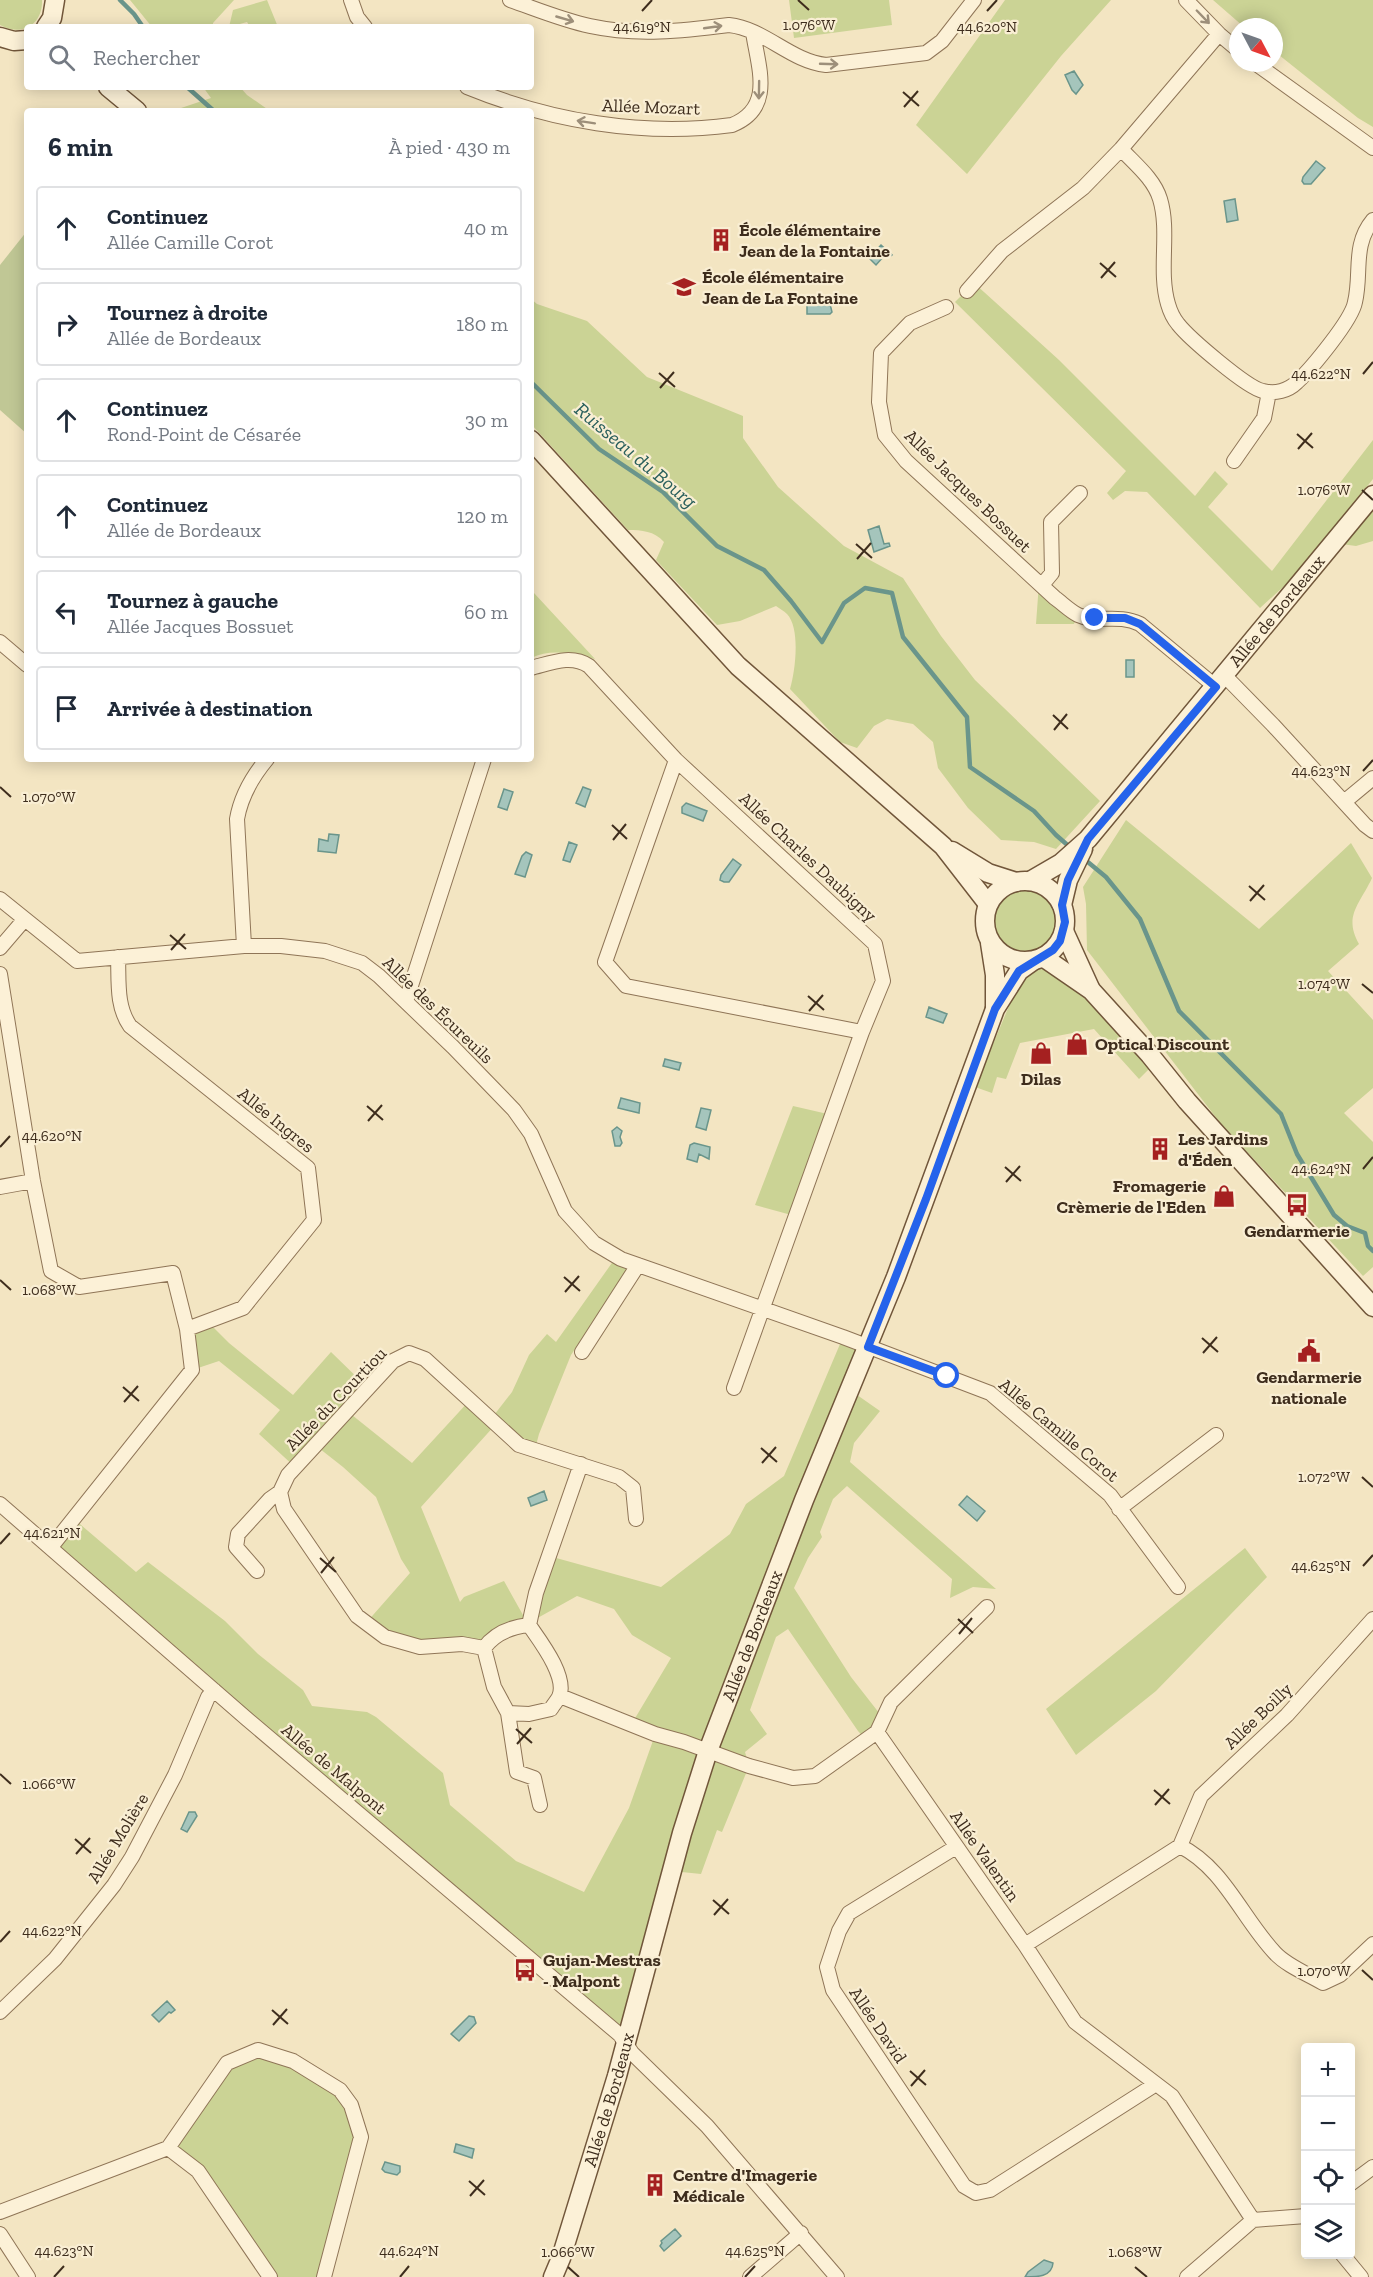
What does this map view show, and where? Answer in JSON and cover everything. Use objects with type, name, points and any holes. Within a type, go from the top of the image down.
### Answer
[{"type":"main road","points":[[0,37],[14,41],[24,40]]},
{"type":"main road","points":[[112,90],[133,108]]},
{"type":"main road","points":[[534,443],[738,666],[943,846],[988,873],[1049,888],[1062,905]]},
{"type":"main road","name":"Allée de Bordeaux","points":[[1023,881],[1070,865],[1091,836],[1373,495]]},
{"type":"main road","points":[[943,846],[988,904]]},
{"type":"main road","points":[[1023,881],[1004,886],[995,894],[988,904],[984,917],[985,931],[990,943],[1009,959],[1022,962],[1038,959],[1060,941],[1065,922],[1062,905],[1070,865]]},
{"type":"main road","points":[[1064,931],[1091,990],[1195,1109],[1369,1296]]},
{"type":"main road","name":"Allée de Bordeaux","points":[[990,943],[995,975],[995,1009]]},
{"type":"main road","points":[[1038,959],[1091,990]]},
{"type":"main road","name":"Allée de Bordeaux","points":[[553,2277],[561,2259],[617,2076],[682,1833],[708,1751],[804,1500],[868,1347],[926,1199],[995,1009],[1019,971],[1038,959]]},
{"type":"street","points":[[351,0],[357,17],[363,24]]},
{"type":"street","points":[[510,0],[590,26],[670,32],[737,26],[815,64],[839,65],[926,53],[934,48],[974,0]]},
{"type":"street","points":[[1186,0],[1229,42]]},
{"type":"street","name":"Allée Mozart","points":[[534,110],[591,123],[671,128],[732,124],[742,121],[753,112],[760,97],[753,32]]},
{"type":"street","points":[[967,291],[1002,251],[1078,193],[1121,149],[1219,34]]},
{"type":"street","points":[[1267,72],[1373,148]]},
{"type":"street","name":"Allée Mozart","points":[[475,90],[527,108]]},
{"type":"street","points":[[1121,149],[1146,176],[1160,200],[1167,302],[1177,323],[1248,384],[1262,391],[1284,390],[1296,383],[1348,320],[1356,299],[1359,249],[1366,228],[1373,220]]},
{"type":"street","name":"Allée Jacques Bossuet","points":[[946,307],[910,323],[881,353],[879,402],[885,435],[906,460],[1077,615],[1095,618],[1125,618],[1140,624],[1221,681],[1373,831]]},
{"type":"street","points":[[1234,461],[1264,418],[1269,392]]},
{"type":"street","name":"Allée Jacques Bossuet","points":[[1042,585],[1052,573],[1051,522],[1080,493]]},
{"type":"street","points":[[0,642],[24,662]]},
{"type":"street","name":"Allée Charles Daubigny","points":[[534,667],[560,660],[580,660],[589,666],[676,760],[875,944],[883,981],[862,1032],[761,1308]]},
{"type":"street","points":[[676,760],[605,962],[626,986],[862,1032]]},
{"type":"street","points":[[244,946],[237,819],[247,788],[265,762]]},
{"type":"street","points":[[406,1001],[483,762]]},
{"type":"street","points":[[1344,802],[1373,778]]},
{"type":"street","name":"Allée des Écureuils","points":[[0,899],[77,961],[244,946],[314,949],[353,959],[370,969],[406,1001],[491,1086],[523,1123],[565,1210],[586,1236],[613,1255],[868,1347]]},
{"type":"street","points":[[0,948],[24,920]]},
{"type":"street","name":"Allée Ingres","points":[[117,957],[120,1005],[123,1016],[130,1026],[308,1168],[314,1220],[243,1308],[187,1329]]},
{"type":"street","points":[[0,974],[33,1181],[51,1271],[79,1287],[173,1273],[187,1329],[192,1370],[51,1547]]},
{"type":"street","points":[[0,1187],[33,1181]]},
{"type":"street","points":[[582,1352],[638,1264]]},
{"type":"street","points":[[734,1388],[761,1308]]},
{"type":"street","name":"Allée Camille Corot","points":[[868,1347],[990,1393],[1110,1495],[1178,1587]]},
{"type":"street","name":"Allée du Courtiou","points":[[257,1571],[236,1547],[238,1534],[270,1499],[280,1492],[288,1475],[393,1361],[409,1353],[425,1359],[519,1444],[619,1477],[633,1488],[636,1519]]},
{"type":"street","name":"Allée Camille Corot","points":[[1119,1509],[1216,1435]]},
{"type":"street","points":[[508,1713],[529,1714],[550,1709],[560,1696],[561,1681],[546,1651],[529,1625],[536,1593],[581,1464]]},
{"type":"street","points":[[280,1492],[284,1509],[357,1616],[372,1628],[385,1637],[420,1647],[462,1644],[484,1648]]},
{"type":"street","name":"Allée de Malpont","points":[[0,1504],[214,1690],[620,2035],[641,2062],[707,2126],[837,2277]]},
{"type":"street","points":[[560,1696],[655,1734],[748,1766],[793,1778],[815,1776],[877,1732],[891,1702],[987,1607]]},
{"type":"street","name":"Allée Boilly","points":[[1180,1846],[1201,1796],[1287,1715],[1373,1619]]},
{"type":"street","points":[[529,1625],[514,1627],[491,1638],[484,1648],[494,1687],[508,1713],[517,1772],[534,1778],[540,1805]]},
{"type":"street","name":"Allée Molière","points":[[0,2012],[55,1959],[114,1885],[132,1857],[175,1775],[208,1697],[214,1690]]},
{"type":"street","name":"Allée Valentin","points":[[877,1732],[1076,2022],[1172,2096],[1253,2220]]},
{"type":"street","points":[[1025,1945],[1180,1846],[1193,1852],[1211,1868],[1276,1955],[1323,1983],[1340,1975],[1373,1944]]},
{"type":"street","name":"Allée David","points":[[956,1847],[849,1913],[838,1931],[827,1967],[833,1990],[964,2186],[976,2193],[990,2190],[1156,2084]]},
{"type":"street","points":[[0,2212],[168,2148],[227,2063],[258,2050],[293,2061],[340,2090],[351,2105],[361,2137],[324,2277]]},
{"type":"street","points":[[168,2148],[198,2171],[270,2277]]},
{"type":"street","points":[[1355,2180],[1373,2167]]},
{"type":"street","points":[[1186,2277],[1253,2220],[1301,2216]]},
{"type":"street","points":[[750,2277],[801,2233]]},
{"type":"street","points":[[0,2234],[28,2277]]},
{"type":"street","points":[[1346,2259],[1361,2277]]},
{"type":"green space","points":[[0,0],[42,0],[39,16],[32,24],[24,24],[24,28],[16,30],[0,25]]},
{"type":"green space","points":[[130,0],[234,0],[213,24],[150,24]]},
{"type":"green space","points":[[267,0],[277,24],[248,24],[247,22],[230,24],[233,10]]},
{"type":"green space","points":[[789,0],[889,0],[892,25],[794,38]]},
{"type":"green space","points":[[1005,0],[1111,0],[1061,56],[967,174],[916,125]]},
{"type":"green space","points":[[1213,0],[1373,0],[1373,127],[1358,118],[1283,58],[1283,18],[1234,18]]},
{"type":"green space","points":[[205,90],[243,90],[266,108],[181,108],[211,98]]},
{"type":"green space","points":[[24,235],[24,431],[0,410],[0,265]]},
{"type":"green space","points":[[974,283],[1059,360],[1195,496],[1215,471],[1228,484],[1208,507],[1272,571],[1373,440],[1373,479],[1294,577],[1260,608],[1147,492],[1125,491],[1113,500],[1107,493],[1126,471],[955,302]]},
{"type":"green space","points":[[534,302],[587,321],[647,377],[743,416],[743,438],[778,487],[844,546],[903,578],[941,636],[975,680],[1100,801],[1056,849],[1034,842],[1001,840],[968,808],[938,768],[933,742],[913,724],[887,719],[874,726],[857,748],[840,742],[790,689],[794,672],[795,640],[794,630],[787,614],[776,606],[740,621],[717,625],[656,560],[664,542],[648,532],[628,530],[534,427]]},
{"type":"green space","points":[[1373,495],[1373,541],[1356,546],[1334,543]]},
{"type":"green space","points":[[1039,583],[1077,615],[1074,624],[1036,624]]},
{"type":"green space","points":[[534,593],[595,659],[571,654],[534,657]]},
{"type":"green space","points":[[1126,820],[1259,929],[1351,843],[1372,878],[1358,903],[1353,918],[1354,934],[1359,944],[1328,971],[1373,1020],[1373,1088],[1344,1113],[1373,1142],[1373,1267],[1363,1276],[1221,1124],[1087,950],[1086,904],[1083,887]]},
{"type":"green space","points":[[1019,887],[1031,887],[1048,896],[1055,907],[1057,919],[1055,931],[1048,942],[1031,951],[1019,951],[1007,946],[998,937],[993,925],[993,913],[998,901],[1007,892]]},
{"type":"green space","points":[[1048,968],[1084,994],[1151,1067],[1139,1079],[1094,1029],[1020,1043],[1006,1079],[997,1077],[992,1093],[975,1087],[1017,987],[1032,970]]},
{"type":"green space","points":[[793,1106],[832,1115],[795,1216],[755,1205]]},
{"type":"green space","points":[[614,1260],[629,1268],[571,1355],[535,1449],[496,1424],[421,1507],[460,1602],[464,1597],[504,1581],[528,1624],[484,1648],[420,1647],[366,1623],[410,1573],[401,1559],[376,1497],[315,1445],[295,1467],[259,1434],[280,1410],[219,1361],[192,1370],[187,1329],[207,1321],[229,1343],[293,1395],[331,1352],[368,1388],[347,1411],[412,1463],[470,1400],[491,1419],[512,1392],[529,1355],[547,1334],[556,1342]]},
{"type":"green space","points":[[843,1337],[868,1347],[850,1390],[880,1411],[854,1443],[850,1462],[996,1589],[973,1587],[950,1598],[952,1579],[847,1486],[833,1499],[820,1532],[822,1537],[808,1558],[794,1588],[851,1677],[883,1718],[866,1740],[788,1629],[776,1637],[750,1710],[767,1734],[745,1752],[749,1766],[722,1832],[717,1830],[701,1874],[672,1871],[625,2043],[51,1547],[74,1519],[136,1572],[148,1562],[225,1621],[258,1654],[303,1690],[312,1706],[367,1712],[376,1717],[443,1773],[450,1805],[516,1861],[584,1892],[629,1808],[655,1735],[631,1725],[671,1658],[632,1635],[614,1609],[577,1596],[528,1623],[549,1556],[661,1587],[730,1534],[746,1504],[784,1476]]},
{"type":"green space","points":[[1245,1548],[1267,1577],[1156,1691],[1076,1755],[1046,1709]]},
{"type":"green space","points":[[258,2050],[340,2090],[361,2137],[324,2277],[270,2277],[198,2171],[168,2148],[227,2063]]},
{"type":"water","points":[[1074,71],[1083,85],[1076,94],[1065,75]]},
{"type":"water","points":[[1316,161],[1325,168],[1311,184],[1304,184],[1303,177]]},
{"type":"water","points":[[1235,199],[1238,220],[1227,222],[1224,201]]},
{"type":"water","points":[[881,245],[892,255],[884,256],[876,265],[869,258]]},
{"type":"water","points":[[807,304],[830,304],[832,312],[830,314],[807,314]]},
{"type":"water","points":[[879,526],[884,544],[889,543],[890,546],[874,552],[868,530]]},
{"type":"water","points":[[1126,660],[1134,660],[1134,677],[1126,677]]},
{"type":"water","points":[[583,787],[591,790],[585,807],[576,803]]},
{"type":"water","points":[[504,789],[513,792],[507,810],[498,807]]},
{"type":"water","points":[[686,803],[707,811],[703,821],[682,813],[682,807]]},
{"type":"water","points":[[329,834],[339,835],[336,853],[318,851],[319,839],[328,841]]},
{"type":"water","points":[[569,842],[577,845],[570,862],[563,860]]},
{"type":"water","points":[[526,852],[532,855],[525,877],[515,874]]},
{"type":"water","points":[[733,859],[741,865],[729,882],[720,880],[721,875]]},
{"type":"water","points":[[929,1007],[947,1014],[943,1023],[926,1017]]},
{"type":"water","points":[[665,1059],[681,1063],[679,1070],[663,1066]]},
{"type":"water","points":[[621,1098],[640,1103],[639,1113],[618,1108]]},
{"type":"water","points":[[701,1108],[711,1110],[706,1130],[696,1127]]},
{"type":"water","points":[[617,1127],[622,1131],[620,1146],[615,1146],[612,1131]]},
{"type":"water","points":[[694,1143],[710,1147],[709,1159],[699,1154],[697,1162],[687,1159],[690,1145]]},
{"type":"water","points":[[544,1491],[547,1500],[531,1506],[528,1498]]},
{"type":"water","points":[[967,1496],[985,1511],[977,1521],[959,1505]]},
{"type":"water","points":[[189,1812],[195,1812],[197,1816],[187,1832],[181,1829]]},
{"type":"water","points":[[167,2001],[175,2010],[169,2012],[159,2022],[152,2015]]},
{"type":"water","points":[[469,2016],[474,2017],[476,2023],[459,2041],[451,2034]]},
{"type":"water","points":[[456,2144],[474,2149],[472,2158],[454,2152]]},
{"type":"water","points":[[385,2162],[400,2166],[400,2172],[397,2175],[385,2172],[382,2169]]},
{"type":"water","points":[[675,2229],[681,2236],[664,2251],[660,2246],[661,2241]]},
{"type":"water","points":[[1044,2260],[1053,2263],[1047,2274],[1025,2277],[1028,2272]]},
{"type":"waterway","name":"Ruisseau du Bourg","points":[[120,0],[141,24]]},
{"type":"waterway","name":"Ruisseau du Bourg","points":[[190,90],[211,108]]},
{"type":"waterway","name":"Ruisseau du Bourg","points":[[534,385],[599,449],[663,492],[717,546],[764,570],[822,642],[844,603],[865,588],[892,593],[903,637],[967,717],[970,767],[1034,811],[1072,849]]},
{"type":"waterway","name":"Ruisseau du Bourg","points":[[1083,858],[1106,877],[1140,919],[1179,1011],[1281,1114],[1297,1154],[1334,1215],[1347,1226],[1365,1233],[1368,1246],[1373,1251]]},
{"type":"place","name":"École élémentaire Jean de la Fontaine","points":[[721,240]]},
{"type":"place","name":"École élémentaire Jean de La Fontaine","points":[[684,287]]},
{"type":"place","name":"Optical Discount","points":[[1077,1044]]},
{"type":"place","name":"Dilas","points":[[1041,1053]]},
{"type":"place","name":"Les Jardins d'Éden","points":[[1160,1149]]},
{"type":"place","name":"Fromagerie Crèmerie de l'Eden","points":[[1224,1196]]},
{"type":"place","name":"Gendarmerie","points":[[1297,1205]]},
{"type":"place","name":"Gendarmerie nationale","points":[[1309,1351]]},
{"type":"place","name":"Gujan-Mestras - Malpont","points":[[525,1970]]},
{"type":"place","name":"Centre d'Imagerie Médicale","points":[[655,2185]]},
{"type":"route","points":[[947,1376],[868,1347],[926,1199],[995,1009],[1019,971],[1053,950],[1060,941],[1065,922],[1062,905],[1068,880],[1088,839],[1216,687],[1140,624],[1125,618],[1095,618]]}]
